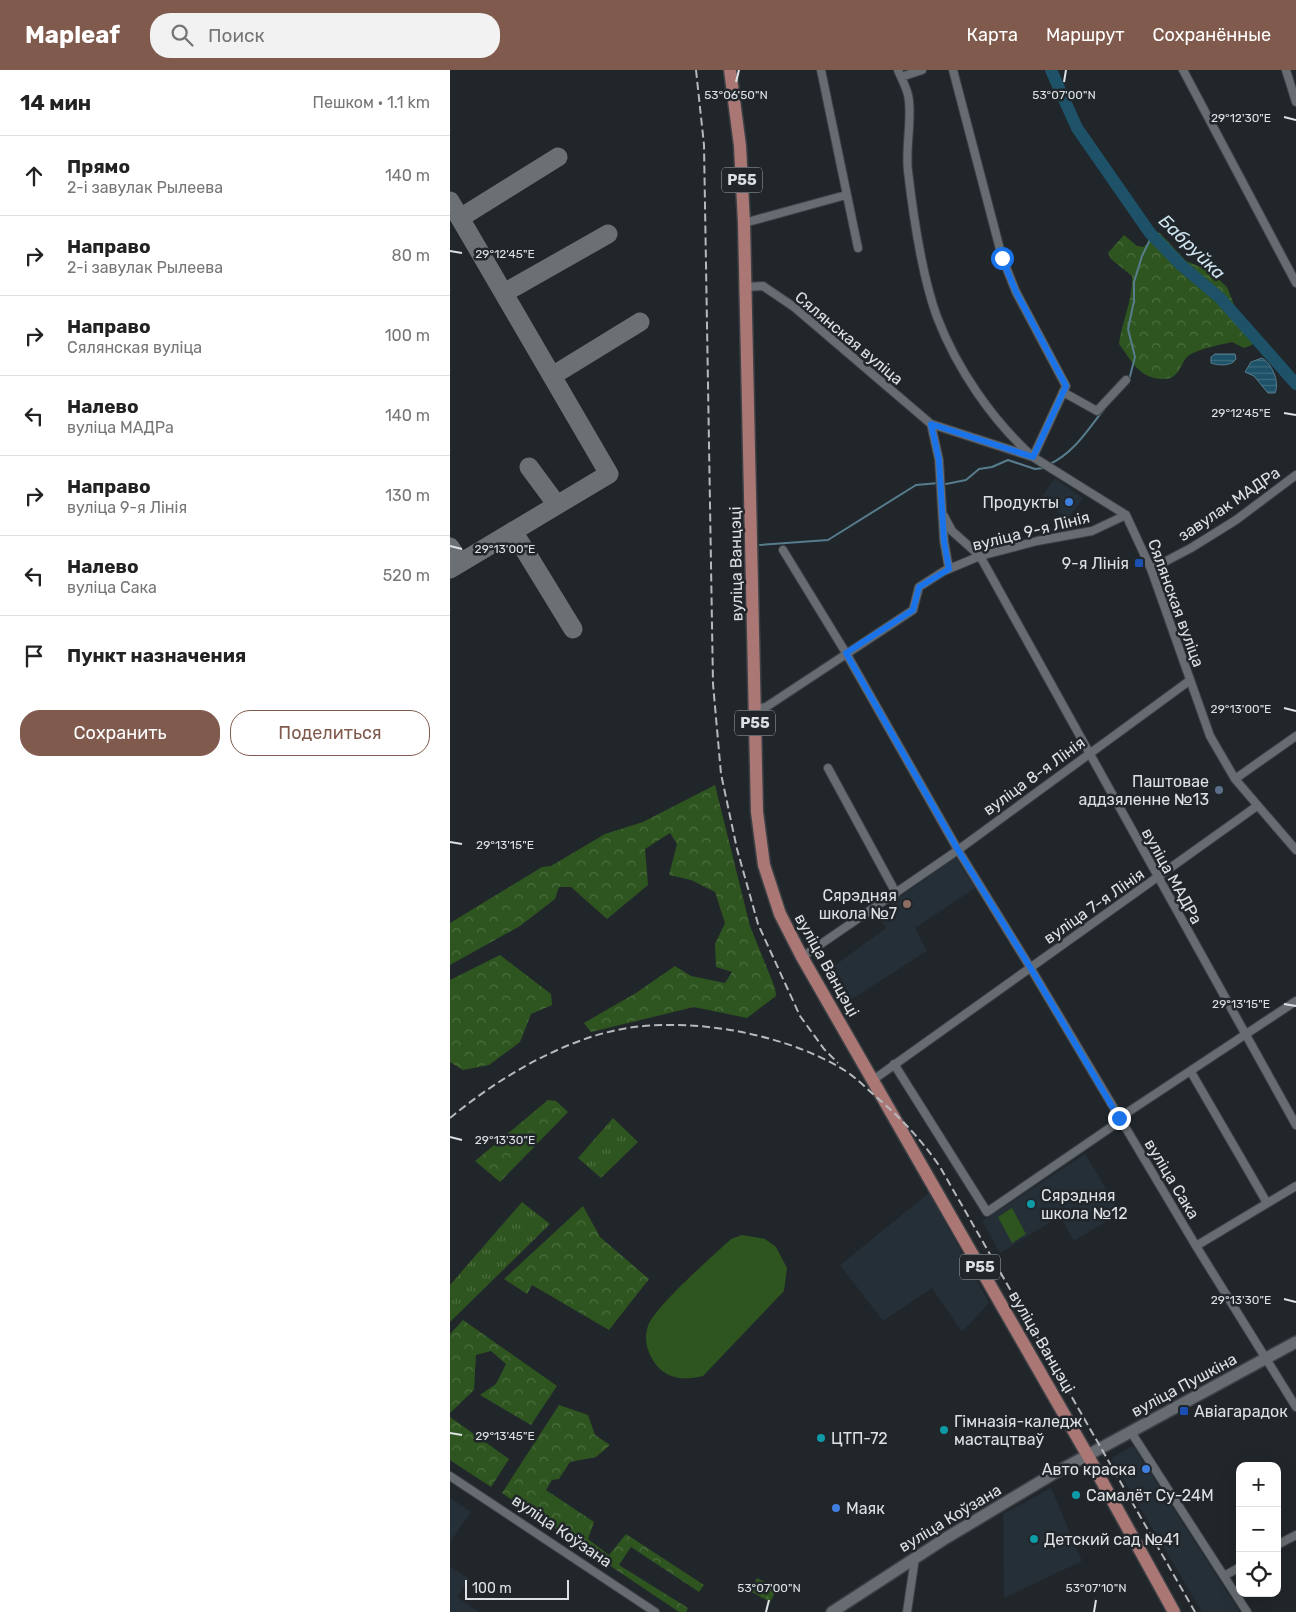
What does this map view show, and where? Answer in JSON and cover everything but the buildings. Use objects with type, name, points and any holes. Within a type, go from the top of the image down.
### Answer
[{"type":"main road","name":"вуліца Ванцэці","points":[[730,70],[740,146],[747,287],[757,812],[764,866],[780,914],[802,956],[1088,1456],[1174,1612]]},
{"type":"street","points":[[821,70],[858,248]]},
{"type":"street","points":[[922,70],[899,74],[909,95],[908,169],[926,280],[937,317],[956,358],[985,403],[1014,440],[1033,457],[1066,386],[1016,292],[1002,258],[953,70]]},
{"type":"street","points":[[1184,70],[1296,283]]},
{"type":"street","points":[[1286,70],[1296,102]]},
{"type":"street","points":[[744,223],[846,195]]},
{"type":"street","name":"Сялянская вуліца","points":[[747,287],[763,286],[794,307],[931,424],[1033,457],[1126,515],[1152,569],[1189,681],[1210,736],[1235,779],[1296,850]]},
{"type":"street","points":[[1063,392],[1098,411],[1126,380]]},
{"type":"street","name":"вуліца МАДРа","points":[[931,424],[939,460],[944,516],[944,541],[949,569]]},
{"type":"street","name":"завулак МАДРа","points":[[1152,569],[1191,548],[1236,520],[1296,475]]},
{"type":"street","name":"вуліца 9-я Лінія","points":[[754,709],[766,707],[913,610],[919,587],[949,569],[980,556],[1037,541],[1092,531],[1126,515]]},
{"type":"street","name":"вуліца МАДРа","points":[[944,516],[952,531],[980,556],[1296,1125]]},
{"type":"street","name":"вуліца Сака","points":[[783,550],[846,653],[958,850],[1196,1246],[1296,1407]]},
{"type":"street","name":"вуліца 8-я Лінія","points":[[802,956],[958,850],[1189,681]]},
{"type":"street","points":[[1235,779],[1296,736]]},
{"type":"street","points":[[828,768],[896,893]]},
{"type":"street","name":"вуліца 7-я Лінія","points":[[873,1080],[1257,806]]},
{"type":"street","points":[[894,1064],[987,1212],[1296,1001]]},
{"type":"street","points":[[1190,1072],[1268,1202]]},
{"type":"street","points":[[1196,1246],[1296,1186]]},
{"type":"street","name":"вуліца Пушкіна","points":[[1088,1456],[1296,1342]]},
{"type":"street","points":[[1131,1432],[1246,1612]]},
{"type":"street","name":"вуліца Коўзана","points":[[832,1612],[915,1558],[1053,1474],[1088,1456]]},
{"type":"street","name":"вуліца Коўзана","points":[[450,1476],[655,1612]]},
{"type":"street","points":[[1281,1543],[1296,1534]]},
{"type":"street","points":[[907,1612],[915,1558]]},
{"type":"street","points":[[1224,1576],[1236,1569]]},
{"type":"shaded area","points":[[1055,478],[1083,498],[1068,519],[1040,499]]},
{"type":"shaded area","points":[[956,857],[975,888],[915,928],[927,951],[852,999],[834,966],[886,928],[876,914]]},
{"type":"shaded area","points":[[1085,1154],[1123,1217],[1115,1222],[1112,1218],[1074,1241],[1060,1216],[1000,1253],[982,1221]]},
{"type":"shaded area","points":[[929,1193],[989,1303],[962,1332],[932,1288],[883,1321],[840,1265]]},
{"type":"shaded area","points":[[1133,1446],[1240,1612],[1202,1612],[1111,1458]]},
{"type":"shaded area","points":[[1051,1488],[1082,1561],[1004,1598],[1003,1514]]},
{"type":"shaded area","points":[[450,1498],[471,1512],[450,1542]]},
{"type":"shaded area","points":[[450,1566],[469,1579],[457,1597],[479,1612],[450,1612]]},
{"type":"green space","points":[[1150,233],[1160,233],[1186,261],[1208,270],[1227,287],[1235,307],[1258,335],[1252,345],[1244,348],[1232,342],[1196,352],[1188,356],[1177,373],[1168,378],[1153,378],[1136,367],[1119,344],[1131,294],[1132,276],[1111,259],[1108,253],[1124,235],[1137,246],[1143,247],[1147,244]]},
{"type":"green space","points":[[715,785],[750,926],[775,988],[776,996],[747,1018],[694,1007],[591,1032],[584,1023],[636,993],[675,966],[691,976],[725,983],[732,972],[716,967],[715,944],[725,923],[715,892],[691,880],[669,875],[677,844],[670,833],[645,849],[648,885],[607,919],[571,887],[559,887],[555,899],[520,926],[450,965],[450,923],[542,867],[551,866],[605,834],[643,822]]},
{"type":"green space","points":[[500,955],[551,994],[552,1005],[531,1014],[520,1042],[489,1065],[463,1070],[450,1062],[450,980]]},
{"type":"green space","points":[[548,1100],[556,1101],[568,1112],[500,1182],[475,1161]]},
{"type":"green space","points":[[613,1118],[638,1142],[601,1178],[578,1158]]},
{"type":"green space","points":[[522,1202],[550,1224],[450,1322],[450,1285]]},
{"type":"green space","points":[[583,1206],[600,1237],[649,1279],[609,1330],[532,1285],[527,1294],[504,1279]]},
{"type":"green space","points":[[1012,1208],[1026,1234],[1012,1243],[998,1217]]},
{"type":"green space","points":[[742,1235],[765,1239],[776,1247],[787,1268],[784,1291],[703,1376],[678,1378],[667,1374],[657,1366],[649,1352],[646,1342],[648,1326],[661,1306],[685,1282],[731,1239]]},
{"type":"green space","points":[[463,1320],[557,1386],[531,1425],[480,1395],[496,1384],[506,1364],[491,1351],[476,1355],[474,1390],[450,1413],[450,1334]]},
{"type":"green space","points":[[559,1405],[588,1415],[595,1435],[610,1445],[596,1457],[570,1462],[559,1479],[552,1480],[546,1490],[594,1522],[588,1539],[609,1555],[626,1534],[704,1585],[699,1592],[631,1547],[619,1565],[688,1608],[686,1612],[679,1612],[502,1493]]},
{"type":"green space","points":[[450,1417],[509,1459],[491,1487],[450,1460]]},
{"type":"green space","points":[[757,1578],[777,1589],[770,1602],[750,1591]]},
{"type":"water","points":[[1215,354],[1235,354],[1236,359],[1228,364],[1214,364],[1211,363],[1211,357]]},
{"type":"water","points":[[1262,358],[1269,364],[1276,379],[1275,393],[1268,393],[1254,376],[1245,372],[1251,362]]},
{"type":"waterway","name":"Бабруйка","points":[[1051,70],[1077,128],[1150,233],[1181,265],[1220,298],[1296,384]]},
{"type":"waterway","points":[[1129,380],[1135,357],[1128,329],[1134,301],[1134,282],[1142,256],[1152,236]]},
{"type":"waterway","points":[[1050,464],[1074,447],[1105,408]]},
{"type":"waterway","points":[[946,484],[966,480],[979,469],[992,467],[1008,460],[1035,469],[1044,468]]},
{"type":"waterway","points":[[760,545],[828,540],[916,485],[939,483]]},
{"type":"taxiway","points":[[460,218],[558,157]]},
{"type":"taxiway","points":[[450,201],[609,474],[450,569]]},
{"type":"taxiway","points":[[504,293],[608,234]]},
{"type":"taxiway","points":[[552,376],[640,322]]},
{"type":"taxiway","points":[[529,467],[557,505]]},
{"type":"taxiway","points":[[513,531],[573,629]]},
{"type":"taxiway","points":[[450,547],[460,563]]},
{"type":"railway","points":[[696,70],[704,145],[713,684],[721,774],[737,849],[758,924],[800,1016],[824,1049],[838,1063]]},
{"type":"railway","points":[[450,1118],[491,1087],[536,1060],[585,1039],[634,1027],[685,1025],[740,1032],[792,1046],[816,1055],[844,1070],[901,1120],[918,1138],[940,1167],[1195,1612]]},
{"type":"place","name":"Продукты","points":[[1069,502]]},
{"type":"place","name":"9-я Лінія","points":[[1139,563]]},
{"type":"place","name":"Паштовае аддзяленне №13","points":[[1219,790]]},
{"type":"place","name":"Сярэдняя школа №7","points":[[907,904]]},
{"type":"place","name":"Сярэдняя школа №12","points":[[1031,1204]]},
{"type":"place","name":"Авіагарадок","points":[[1184,1411]]},
{"type":"place","name":"Гімназія-каледж мастацтваў","points":[[944,1430]]},
{"type":"place","name":"ЦТП-72","points":[[821,1438]]},
{"type":"place","name":"Авто краска","points":[[1146,1469]]},
{"type":"place","name":"Самалёт Су-24М","points":[[1076,1495]]},
{"type":"place","name":"Маяк","points":[[836,1508]]},
{"type":"place","name":"Детский сад №41","points":[[1034,1539]]},
{"type":"route","points":[[1002,258],[1016,292],[1066,386],[1033,457],[931,424],[939,460],[944,516],[944,541],[949,569],[919,587],[913,610],[846,653],[958,850],[1119,1118]]}]
